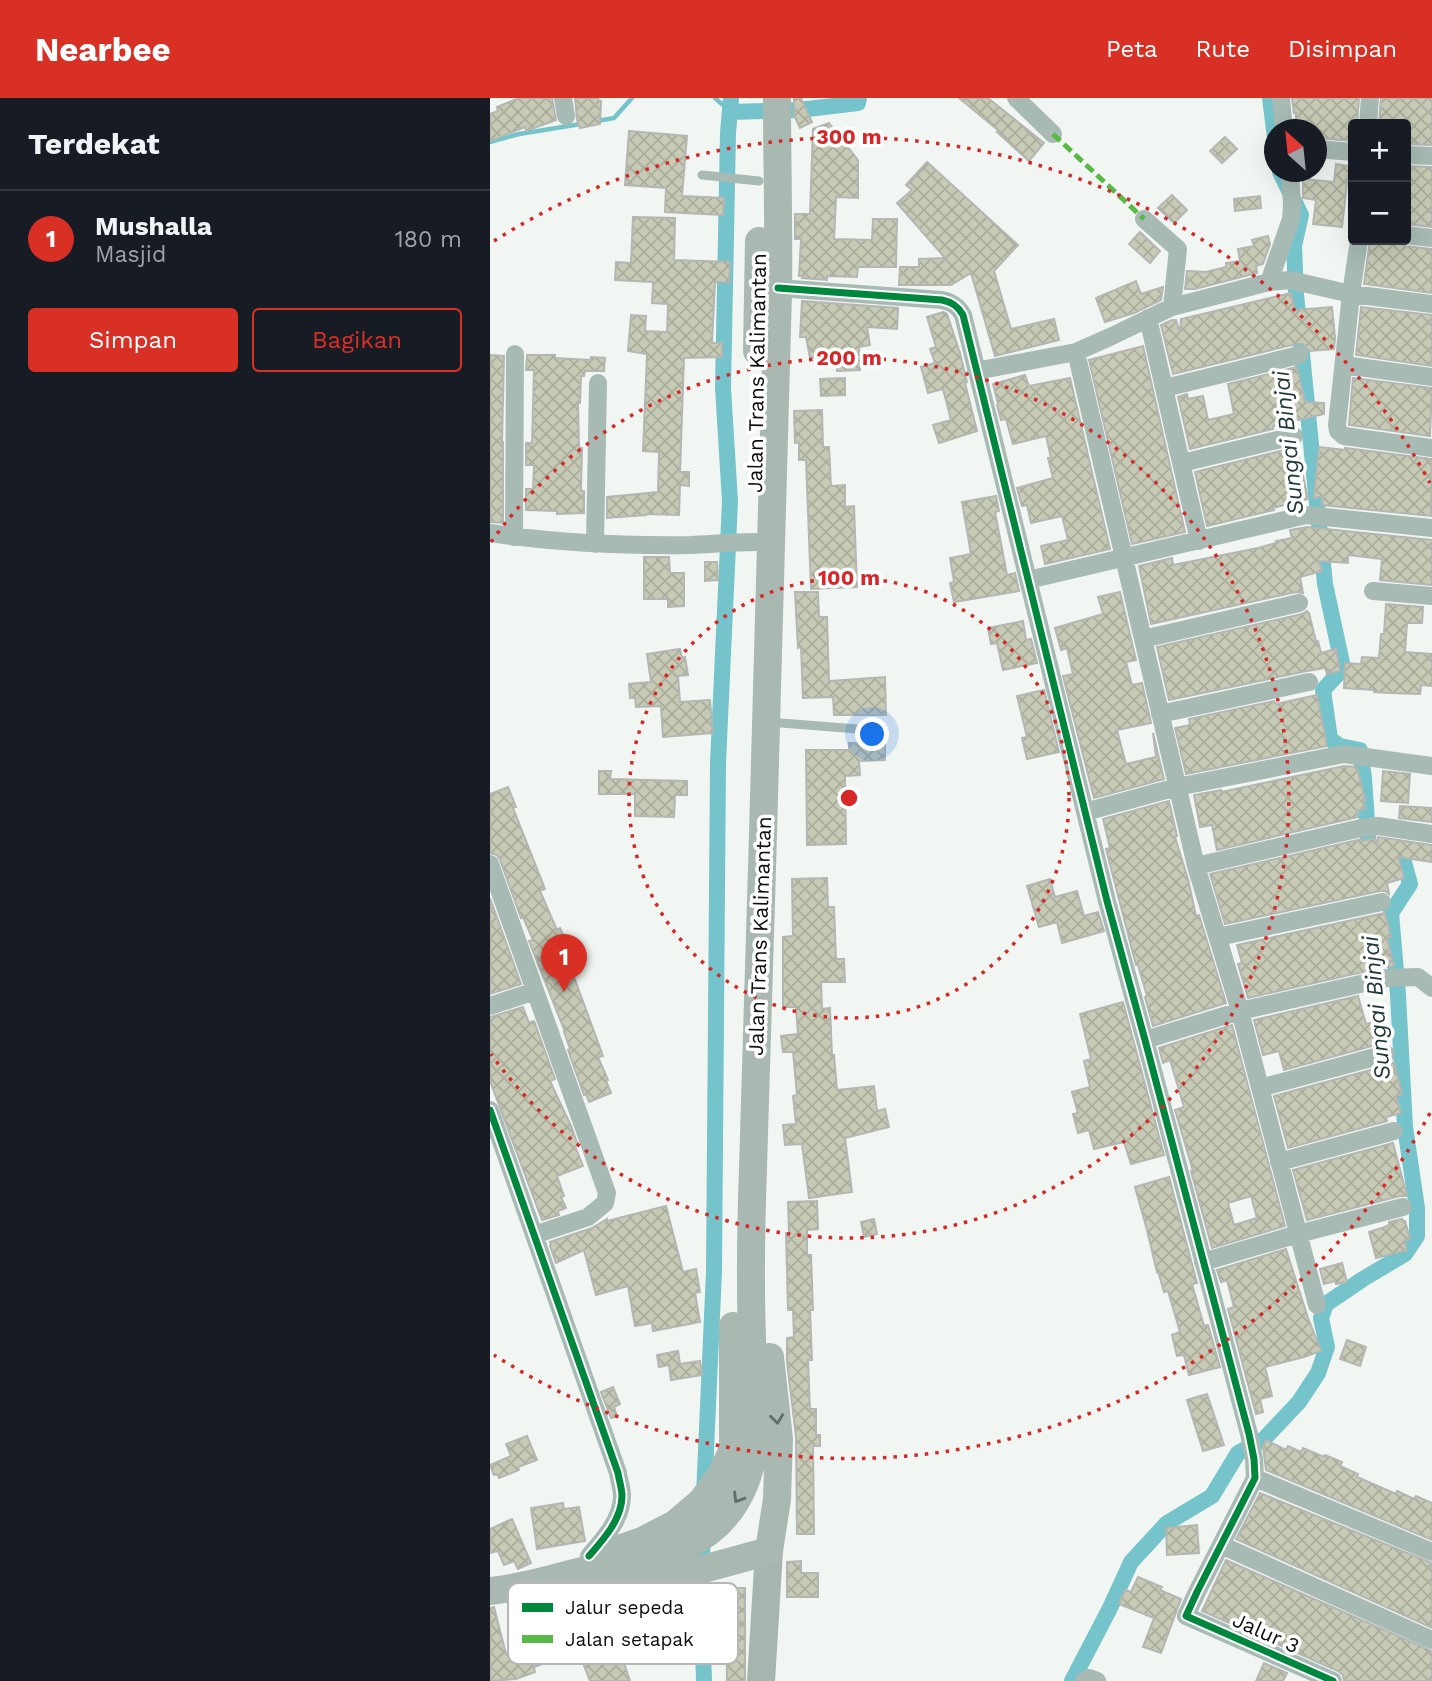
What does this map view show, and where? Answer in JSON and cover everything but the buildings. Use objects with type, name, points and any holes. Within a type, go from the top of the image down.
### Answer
[{"type":"highway","name":"Jalan Trans Kalimantan","points":[[745,1432],[752,1337],[752,1172],[768,722],[778,288],[769,134],[764,98]]},
{"type":"highway","name":"Jalan Trans Kalimantan","points":[[498,1585],[595,1559],[668,1553],[693,1542],[714,1528],[733,1507],[743,1489],[753,1460],[745,1432],[733,1332],[753,542],[755,181],[777,98]]},
{"type":"highway","points":[[639,1583],[674,1577],[769,1551],[777,1499],[779,1439],[764,1308],[752,1280]]},
{"type":"main road","points":[[761,1681],[769,1551]]},
{"type":"street","points":[[1016,98],[1053,134]]},
{"type":"street","points":[[1282,98],[1283,119]]},
{"type":"street","points":[[1368,119],[1370,98]]},
{"type":"street","points":[[1327,150],[1348,152]]},
{"type":"street","points":[[1411,155],[1432,156]]},
{"type":"street","points":[[1269,282],[1291,219],[1291,182]]},
{"type":"street","points":[[1144,219],[1178,249],[1172,307]]},
{"type":"street","points":[[1411,236],[1432,238]]},
{"type":"street","points":[[1358,245],[1338,431],[1344,436],[1432,448]]},
{"type":"street","points":[[976,371],[1076,352],[1172,307],[1269,282],[1298,282],[1351,294],[1432,304]]},
{"type":"street","points":[[778,288],[942,300],[951,302],[963,315],[1107,901],[1250,1439],[1255,1478],[1221,1545],[1432,1640]]},
{"type":"street","points":[[1148,318],[1199,541]]},
{"type":"street","points":[[1076,352],[1196,866],[1240,1011],[1317,1305]]},
{"type":"street","points":[[514,537],[515,354]]},
{"type":"street","points":[[1165,388],[1299,355]]},
{"type":"street","points":[[1344,365],[1432,377]]},
{"type":"street","points":[[595,544],[598,383]]},
{"type":"street","points":[[1182,463],[1294,436]]},
{"type":"street","points":[[1028,580],[1306,516],[1432,528]]},
{"type":"street","points":[[490,533],[595,544],[693,545],[753,542]]},
{"type":"street","points":[[1373,591],[1432,596]]},
{"type":"street","points":[[1143,639],[1299,603]]},
{"type":"street","points":[[1160,714],[1309,682]]},
{"type":"street","points":[[1085,812],[1177,787],[1344,754],[1432,766]]},
{"type":"street","points":[[1196,866],[1370,827],[1432,834]]},
{"type":"street","points":[[490,864],[607,1193],[605,1203],[587,1217],[534,1235]]},
{"type":"street","points":[[1218,937],[1382,902]]},
{"type":"street","points":[[1145,1040],[1240,1011],[1387,978],[1425,982]]},
{"type":"street","points":[[490,1006],[535,991]]},
{"type":"street","points":[[1260,1088],[1386,1054]]},
{"type":"street","points":[[490,1110],[618,1473],[622,1498],[615,1521],[595,1559]]},
{"type":"street","points":[[1279,1162],[1394,1130]]},
{"type":"street","points":[[1203,1262],[1403,1207]]},
{"type":"street","points":[[1255,1478],[1432,1552]]},
{"type":"street","name":"Jalur 3","points":[[1221,1545],[1186,1616],[1333,1681]]},
{"type":"street","points":[[1084,1681],[1088,1678],[1097,1681]]},
{"type":"lane","points":[[702,175],[755,181]]},
{"type":"lane","points":[[768,722],[857,729]]},
{"type":"waterway","points":[[597,121],[614,118],[632,98]]},
{"type":"waterway","points":[[715,98],[731,112]]},
{"type":"waterway","points":[[704,1495],[714,1271],[718,763],[730,501],[723,388],[731,98]]},
{"type":"waterway","points":[[731,112],[799,110],[858,103],[859,98]]},
{"type":"waterway","name":"Sungai Binjai","points":[[1270,98],[1273,119]]},
{"type":"waterway","points":[[490,142],[519,134],[581,124]]},
{"type":"waterway","name":"Sungai Binjai","points":[[1072,1681],[1131,1562],[1167,1523],[1212,1496],[1238,1453],[1264,1439],[1299,1402],[1318,1373],[1327,1347],[1321,1318],[1326,1304],[1405,1254],[1417,1236],[1417,1208],[1405,1127],[1391,913],[1410,884],[1404,862],[1375,857],[1369,850],[1360,750],[1340,746],[1330,739],[1323,690],[1338,674],[1342,663],[1325,584],[1296,294],[1294,246],[1301,215],[1285,182]]},
{"type":"waterway","points":[[701,1583],[703,1531]]},
{"type":"waterway","points":[[703,1664],[704,1681]]},
{"type":"marked path","points":[[1053,134],[1144,219]]},
{"type":"cycle path","points":[[778,288],[942,300],[954,305],[963,315],[1107,901],[1254,1459],[1255,1478],[1186,1616],[1333,1681]]},
{"type":"cycle path","points":[[490,1110],[618,1473],[622,1496],[619,1513],[611,1529],[589,1556]]},
{"type":"place","name":"Mushalla","points":[[564,992]]}]
